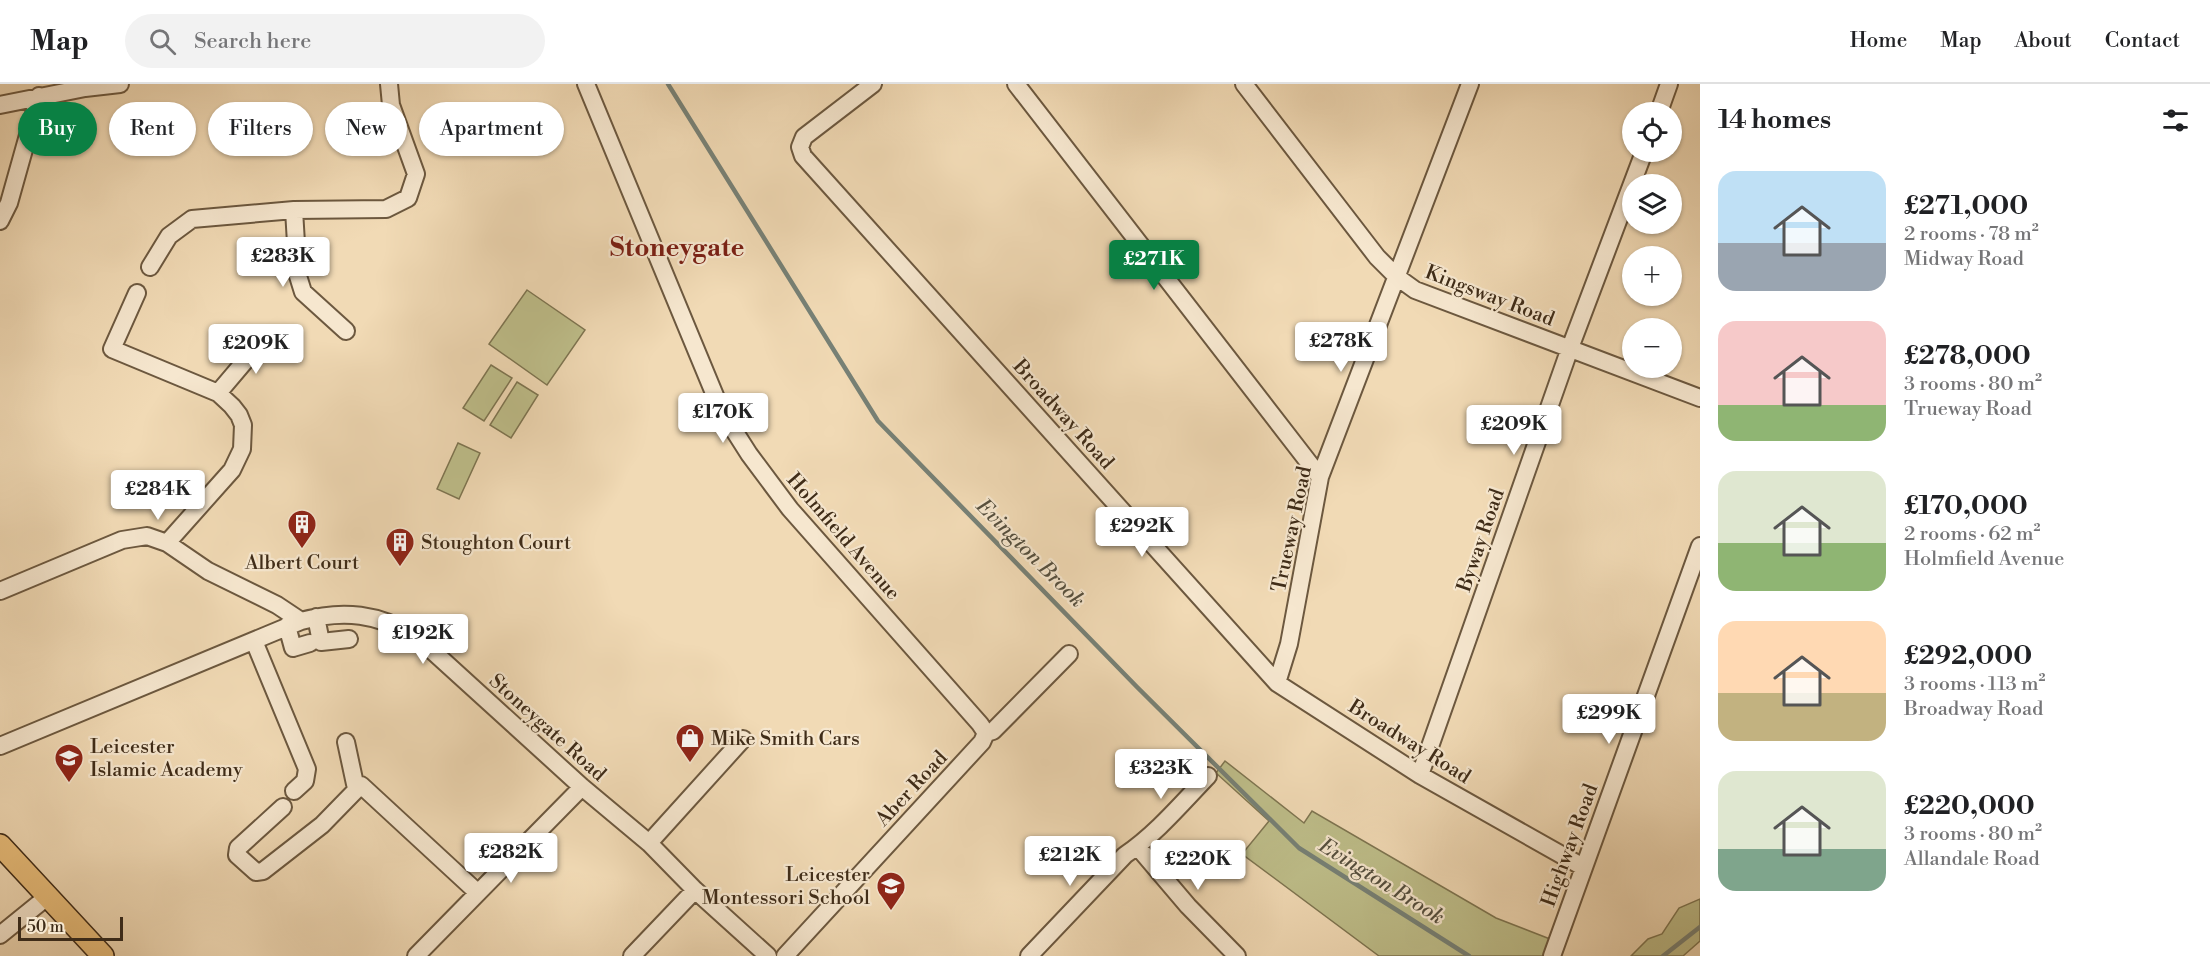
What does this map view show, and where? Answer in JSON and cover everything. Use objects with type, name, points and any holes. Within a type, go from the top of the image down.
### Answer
[{"type":"main road","points":[[0,845],[103,956]]},
{"type":"street","points":[[0,105],[85,87],[120,84]]},
{"type":"street","points":[[150,267],[169,236],[192,219],[294,210],[386,209],[408,198],[417,174],[391,105],[389,84]]},
{"type":"street","name":"Holmfield Avenue","points":[[586,84],[722,410],[732,427],[749,454],[790,508],[986,733]]},
{"type":"street","name":"Broadway Road","points":[[873,84],[804,137],[800,147],[803,156],[1277,683],[1420,775],[1584,867]]},
{"type":"street","points":[[1016,84],[1320,477]]},
{"type":"street","name":"Kingsway Road","points":[[1244,84],[1377,257],[1396,277],[1415,290],[1700,398]]},
{"type":"street","name":"Trueway Road","points":[[1277,683],[1289,644],[1320,477],[1470,84]]},
{"type":"street","points":[[1663,102],[1669,84]]},
{"type":"street","points":[[0,221],[9,203],[39,96]]},
{"type":"street","name":"Byway Road","points":[[1420,775],[1570,348],[1640,162]]},
{"type":"street","points":[[294,210],[298,276],[303,292],[346,331]]},
{"type":"street","points":[[137,293],[112,349],[218,393],[239,415],[243,425],[242,449],[231,470],[167,543]]},
{"type":"street","points":[[218,393],[268,334]]},
{"type":"street","points":[[0,591],[122,540],[147,536],[167,543],[208,571],[277,605],[301,621],[321,642],[349,639]]},
{"type":"street","name":"Highway Road","points":[[1552,956],[1700,546]]},
{"type":"street","name":"Stoneygate Road","points":[[0,746],[301,621],[344,614],[383,620],[416,636],[582,787],[649,843],[695,890],[768,956]]},
{"type":"street","points":[[301,621],[293,648],[310,643]]},
{"type":"street","points":[[254,641],[307,769],[305,781],[294,791]]},
{"type":"street","name":"Aber Road","points":[[785,956],[982,742],[986,733],[993,731],[1069,654]]},
{"type":"street","points":[[649,843],[743,739]]},
{"type":"street","points":[[346,742],[355,784],[358,788]]},
{"type":"street","points":[[1029,956],[1125,855],[1208,776]]},
{"type":"street","points":[[283,807],[237,848],[237,855],[256,872],[263,871],[322,825],[361,785],[478,893]]},
{"type":"street","points":[[416,956],[582,787]]},
{"type":"street","points":[[1137,846],[1188,906],[1237,956]]},
{"type":"street","points":[[632,956],[695,890]]},
{"type":"street","points":[[0,934],[47,897]]},
{"type":"green space","points":[[527,290],[585,330],[547,385],[489,344]]},
{"type":"green space","points":[[491,365],[512,378],[484,421],[463,408]]},
{"type":"green space","points":[[517,382],[538,395],[511,438],[490,425]]},
{"type":"green space","points":[[458,443],[480,453],[459,499],[437,489]]},
{"type":"green space","points":[[1225,761],[1304,823],[1312,811],[1496,918],[1550,939],[1544,956],[1379,956],[1242,854],[1269,821],[1216,773]]},
{"type":"green space","points":[[1700,899],[1700,941],[1683,956],[1631,956],[1648,939],[1662,934],[1679,908]]},
{"type":"waterway","name":"Evington Brook","points":[[668,84],[878,421],[1137,687],[1299,848],[1469,956]]},
{"type":"waterway","name":"Evington Brook","points":[[1663,956],[1700,927]]},
{"type":"place","name":"Albert Court","points":[[302,550]]},
{"type":"place","name":"Stoughton Court","points":[[400,568]]},
{"type":"place","name":"Mike Smith Cars","points":[[690,764]]},
{"type":"place","name":"Leicester Islamic Academy","points":[[69,784]]},
{"type":"place","name":"Leicester Montessori School","points":[[891,912]]},
{"type":"district","name":"Stoneygate","points":[[677,247]]}]
